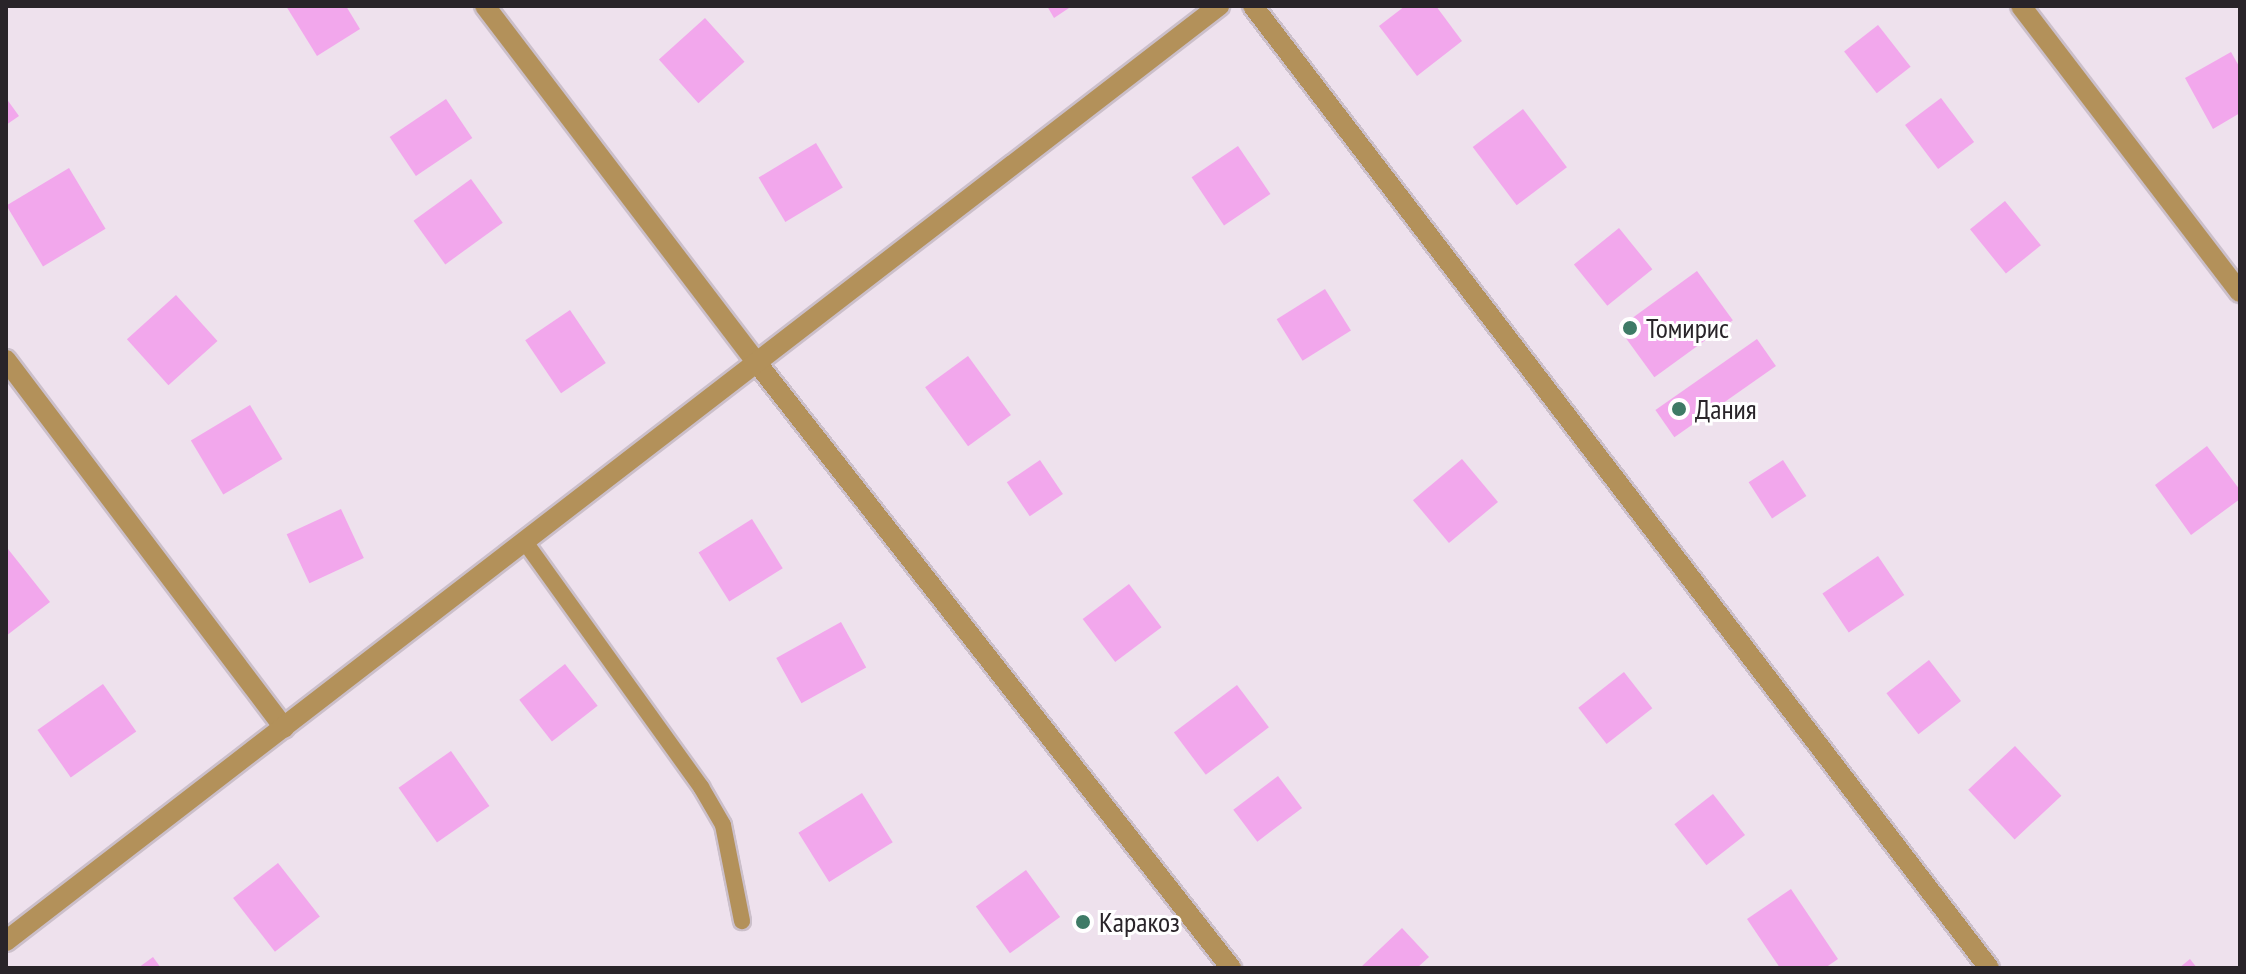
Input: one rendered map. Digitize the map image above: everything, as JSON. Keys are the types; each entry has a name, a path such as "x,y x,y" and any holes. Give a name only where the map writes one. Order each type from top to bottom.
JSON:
{"street":[{"path":"485,6 757,363 1231,968"},
{"path":"6,941 1219,6"},
{"path":"1253,6 1989,968"},
{"path":"2021,6 2240,292"},
{"path":"6,360 284,728"}],"lane":[{"path":"525,542 701,787 723,825 742,921"}],"building":[{"path":"286,6 346,6 360,29 317,56"},
{"path":"1047,6 1072,6 1054,18"},
{"path":"1405,6 1436,6 1462,41 1417,76 1379,26"},
{"path":"705,18 744,62 698,103 659,59"},
{"path":"1878,25 1911,67 1877,93 1844,51"},
{"path":"2231,52 2240,68 2240,113 2213,129 2185,78"},
{"path":"6,98 19,116 6,125"},
{"path":"1941,98 1974,142 1938,169 1905,125"},
{"path":"446,99 472,138 416,176 390,137"},
{"path":"1523,109 1567,167 1517,205 1473,147"},
{"path":"816,143 843,188 785,222 759,178"},
{"path":"1238,146 1270,194 1224,225 1192,177"},
{"path":"69,168 106,229 43,266 6,206"},
{"path":"471,179 503,223 445,264 414,221"},
{"path":"2005,201 2041,245 2006,274 1970,229"},
{"path":"1619,228 1652,269 1607,306 1574,265"},
{"path":"1697,271 1733,320 1654,377 1619,328"},
{"path":"1325,289 1351,331 1303,361 1277,319"},
{"path":"176,295 217,341 168,385 127,339"},
{"path":"570,310 606,363 561,393 525,340"},
{"path":"1757,339 1776,366 1674,437 1655,410"},
{"path":"968,356 1011,415 968,446 925,387"},
{"path":"250,405 282,459 223,495 191,441"},
{"path":"2207,446 2240,490 2240,499 2191,535 2155,485"},
{"path":"1462,459 1498,502 1449,543 1413,500"},
{"path":"1040,460 1063,494 1030,516 1007,482"},
{"path":"1783,460 1806,496 1772,518 1749,482"},
{"path":"341,509 364,558 309,583 287,534"},
{"path":"752,519 783,568 729,602 699,552"},
{"path":"8,549 50,602 6,636 6,551"},
{"path":"1878,556 1904,595 1849,632 1822,593"},
{"path":"1129,584 1161,627 1115,662 1083,619"},
{"path":"841,622 866,667 801,703 776,658"},
{"path":"1929,660 1961,701 1918,734 1886,693"},
{"path":"565,664 598,706 552,741 519,700"},
{"path":"1624,672 1652,708 1607,744 1578,708"},
{"path":"103,684 136,732 71,777 37,730"},
{"path":"1237,685 1269,727 1206,775 1174,733"},
{"path":"2015,746 2061,796 2015,839 1968,790"},
{"path":"451,751 489,806 437,843 399,788"},
{"path":"1278,776 1302,808 1257,842 1233,810"},
{"path":"862,793 893,842 829,882 798,833"},
{"path":"1713,794 1745,835 1706,865 1674,824"},
{"path":"278,863 320,917 275,952 233,898"},
{"path":"1026,870 1060,917 1010,953 976,906"},
{"path":"1791,889 1838,959 1825,968 1780,968 1747,919"},
{"path":"1402,928 1429,957 1417,968 1360,968"},
{"path":"153,957 161,968 138,968"},
{"path":"2190,959 2197,968 2179,968"}],"place":[{"name":"Томирис","path":"1630,328"},
{"name":"Дания","path":"1679,409"},
{"name":"Каракоз","path":"1083,922"}]}
